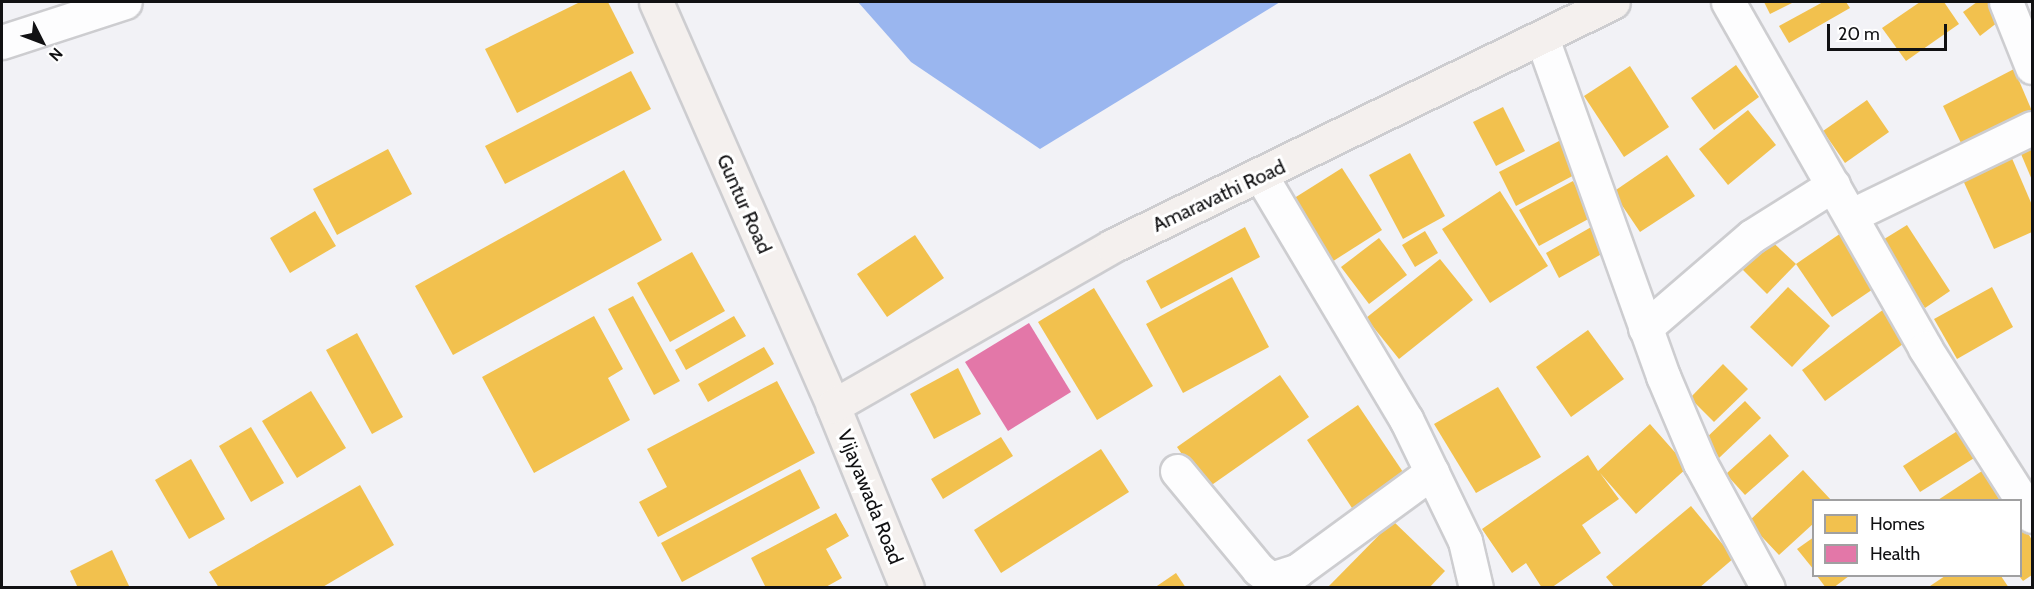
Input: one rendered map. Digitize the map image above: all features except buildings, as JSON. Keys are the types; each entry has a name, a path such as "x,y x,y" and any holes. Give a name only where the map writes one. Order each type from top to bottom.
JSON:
{"main road":[{"name":"Guntur Road","path":"656,2 833,406"},
{"name":"Amaravathi Road","path":"833,406 1113,246 1261,176 1613,2"},
{"name":"Vijayawada Road","path":"833,406 907,588"}],"street":[{"path":"2,42 125,2"},
{"path":"1728,2 1833,186 1852,215 1925,348 2021,499"},
{"path":"2006,2 2032,67"},
{"path":"1542,38 1645,328 1700,463 1768,588"},
{"path":"1852,215 2032,128"},
{"path":"1261,176 1406,419 1465,541 1476,588"},
{"path":"1645,328 1752,236 1833,186"},
{"path":"1177,471 1258,569 1271,579 1298,570 1432,472"},
{"path":"2022,500 2032,516"}],"water":[{"path":"858,2 1280,2 1040,149 911,62"}]}
